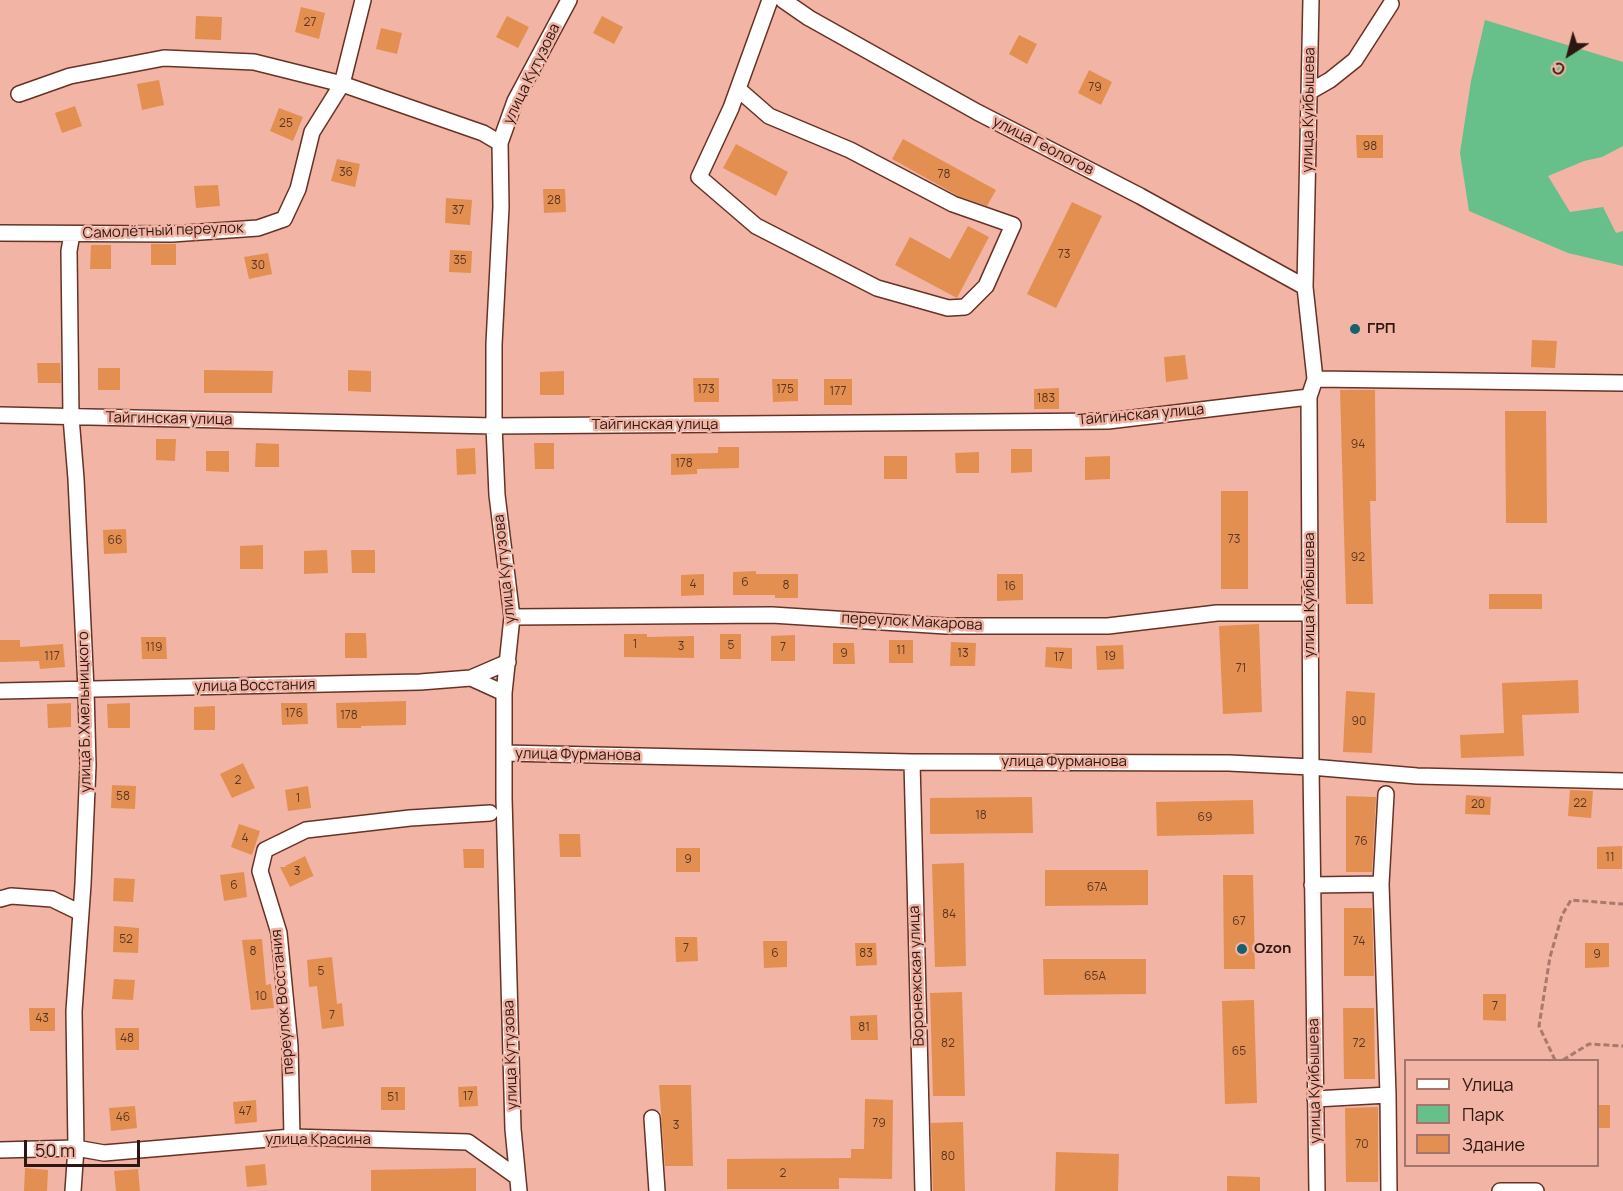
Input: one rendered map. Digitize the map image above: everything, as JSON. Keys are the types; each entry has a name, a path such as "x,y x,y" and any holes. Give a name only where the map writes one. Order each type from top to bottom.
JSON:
{"street":[{"name":"Самолётный переулок","path":"0,233 172,234 258,228 284,219 298,189 312,132 342,84 363,0"},
{"name":"улица Кутузова","path":"518,1184 513,1129 504,798 504,693 512,617 497,495 494,426 494,344 501,207 500,143 515,102 569,0"},
{"path":"738,89 768,116 850,150 953,204 1013,225 986,286 965,307 948,308 877,288 756,226 699,177 731,108 770,0"},
{"name":"улица Геологов","path":"783,0 810,18 976,112 1140,196 1305,287"},
{"name":"улица Куйбышева","path":"1311,0 1305,287 1315,379 1309,397 1312,885 1317,1191"},
{"path":"1309,92 1330,80 1355,60 1391,4"},
{"path":"19,94 70,76 164,58 254,62 342,84 483,133 500,143"},
{"name":"улица Б.Хмельницкого","path":"72,234 69,251 71,417 88,765 74,1011 76,1148 73,1191"},
{"path":"1315,379 1623,383"},
{"name":"Тайгинская улица","path":"0,415 494,426 1108,421 1309,397"},
{"name":"переулок Макарова","path":"512,617 772,615 946,626 1108,627 1217,613 1310,614"},
{"name":"улица Восстания","path":"0,691 420,682 471,678 508,662"},
{"path":"471,678 504,693"},
{"name":"улица Фурманова","path":"504,753 912,762 1205,763 1311,767 1417,776 1623,781"},
{"name":"Воронежская улица","path":"912,762 923,1191"},
{"path":"1386,795 1381,884 1389,1191"},
{"name":"переулок Восстания","path":"292,1137 289,1035 279,933 260,871 265,850 306,830 410,818 490,813"},
{"path":"1312,885 1381,884"},
{"path":"0,899 11,896 52,899 81,913"},
{"path":"1315,1099 1388,1095"},
{"path":"652,1118 657,1191"},
{"name":"улица Красина","path":"0,1150 76,1148 104,1153 292,1137 468,1142 518,1184"},
{"path":"1500,1191 1536,1191"}],"path":[{"path":"1555,1059 1539,1026 1550,957 1562,915 1571,900 1623,904"},
{"path":"1565,1059 1589,1044 1623,1046"}],"green space":[{"path":"1485,20 1623,62 1623,146 1602,157 1584,161 1548,176 1570,212 1603,207 1616,233 1623,231 1623,266 1568,253 1469,211 1460,153 1471,81"}],"building":[{"path":"301,7 325,13 319,39 295,32"},
{"path":"196,16 222,17 221,40 195,39"},
{"path":"507,16 529,27 518,48 496,37"},
{"path":"602,16 623,27 614,44 593,33"},
{"path":"381,28 402,33 397,54 376,49"},
{"path":"1019,35 1037,44 1027,64 1009,54"},
{"path":"1089,70 1112,82 1101,105 1078,93"},
{"path":"159,80 164,105 142,110 137,84"},
{"path":"75,106 82,126 62,133 55,113"},
{"path":"279,108 303,117 293,141 270,131"},
{"path":"1356,135 1383,135 1383,158 1357,158"},
{"path":"903,139 996,190 987,206 958,196 892,159"},
{"path":"736,144 788,172 776,196 723,168"},
{"path":"337,159 360,164 355,187 331,181"},
{"path":"218,185 220,206 196,208 194,186"},
{"path":"543,189 565,189 566,212 544,213"},
{"path":"446,198 472,200 470,225 445,223"},
{"path":"1072,202 1102,216 1056,308 1027,294"},
{"path":"968,226 989,237 957,298 895,265 910,237 950,259"},
{"path":"151,244 176,244 176,265 151,265"},
{"path":"91,245 111,245 111,269 90,269"},
{"path":"450,250 472,251 471,273 449,272"},
{"path":"268,253 272,274 249,279 244,257"},
{"path":"1532,340 1557,341 1555,368 1531,367"},
{"path":"1185,355 1188,379 1166,382 1164,357"},
{"path":"37,363 60,363 61,383 38,383"},
{"path":"98,368 120,368 120,390 98,390"},
{"path":"204,370 273,371 272,393 204,393"},
{"path":"348,370 371,371 371,392 348,391"},
{"path":"564,371 564,395 540,395 540,372"},
{"path":"693,378 719,378 719,402 694,402"},
{"path":"772,379 798,379 798,401 773,402"},
{"path":"824,379 852,379 852,405 824,405"},
{"path":"1059,388 1059,409 1034,409 1034,389"},
{"path":"1340,390 1375,390 1376,501 1370,501 1373,604 1346,604"},
{"path":"1505,411 1546,411 1547,523 1506,523"},
{"path":"156,439 176,439 175,461 156,460"},
{"path":"256,443 279,444 279,467 255,467"},
{"path":"534,443 554,443 554,469 535,469"},
{"path":"718,447 739,447 739,468 697,469 697,474 671,475 671,454 718,453"},
{"path":"475,448 476,474 457,475 456,449"},
{"path":"1011,449 1032,449 1032,472 1011,473"},
{"path":"206,451 229,451 229,472 206,471"},
{"path":"979,452 979,473 956,473 955,453"},
{"path":"884,456 907,456 907,479 884,479"},
{"path":"1110,456 1110,479 1085,480 1085,457"},
{"path":"1221,491 1248,491 1248,589 1221,589"},
{"path":"126,529 127,553 104,554 103,530"},
{"path":"263,545 263,569 240,569 240,546"},
{"path":"327,550 328,573 304,574 304,551"},
{"path":"351,550 375,550 375,573 352,573"},
{"path":"756,571 756,574 798,574 798,598 775,598 775,595 733,595 733,572"},
{"path":"704,574 704,595 681,596 681,575"},
{"path":"997,574 1023,574 1023,600 997,601"},
{"path":"1489,594 1542,594 1542,609 1489,609"},
{"path":"1259,624 1262,712 1223,714 1219,626"},
{"path":"345,633 366,633 367,658 345,658"},
{"path":"624,634 647,634 647,637 694,636 694,658 624,657"},
{"path":"720,634 741,634 741,659 720,659"},
{"path":"795,635 795,661 771,661 771,636"},
{"path":"141,637 166,637 167,659 142,659"},
{"path":"0,640 20,640 20,647 63,644 65,667 40,669 39,661 0,662"},
{"path":"889,640 913,640 913,663 889,663"},
{"path":"951,642 976,643 975,666 950,666"},
{"path":"833,643 854,643 855,664 833,664"},
{"path":"1123,645 1124,669 1097,670 1096,646"},
{"path":"1046,647 1072,648 1072,669 1045,667"},
{"path":"1578,680 1579,713 1522,715 1524,756 1461,758 1460,735 1504,733 1502,683"},
{"path":"1346,691 1375,693 1372,753 1343,752"},
{"path":"406,701 406,725 337,728 336,703"},
{"path":"71,703 71,727 48,728 47,704"},
{"path":"130,703 130,728 108,728 107,704"},
{"path":"281,703 307,703 308,724 282,725"},
{"path":"215,706 215,730 194,730 194,707"},
{"path":"243,763 255,788 232,798 220,774"},
{"path":"112,785 136,786 135,809 111,808"},
{"path":"308,786 311,808 288,811 285,790"},
{"path":"1570,790 1593,791 1591,818 1568,816"},
{"path":"1466,795 1491,797 1490,815 1465,814"},
{"path":"1346,796 1376,797 1372,872 1346,872"},
{"path":"1032,797 1033,833 930,834 930,798"},
{"path":"1253,800 1254,834 1157,836 1156,802"},
{"path":"239,824 260,831 252,855 231,847"},
{"path":"559,834 580,834 581,857 560,857"},
{"path":"1622,846 1622,869 1597,869 1597,847"},
{"path":"676,848 700,848 700,872 676,872"},
{"path":"463,849 484,849 484,868 464,868"},
{"path":"305,856 314,877 290,887 280,867 286,867"},
{"path":"964,863 966,966 935,967 932,864"},
{"path":"1045,870 1148,870 1148,905 1045,906"},
{"path":"244,872 247,897 224,901 220,875"},
{"path":"1223,875 1253,875 1255,969 1224,969"},
{"path":"114,878 135,879 133,902 113,901"},
{"path":"1344,908 1372,908 1374,976 1344,976"},
{"path":"114,926 139,928 138,953 113,952"},
{"path":"675,937 697,937 698,961 676,962"},
{"path":"262,939 266,985 271,984 274,1008 251,1010 242,940"},
{"path":"763,941 787,941 787,967 764,968"},
{"path":"855,943 876,943 877,965 856,966"},
{"path":"1585,943 1609,943 1609,967 1585,968"},
{"path":"332,957 337,1004 342,1003 344,1026 322,1029 317,986 309,987 307,960"},
{"path":"1043,959 1146,959 1146,994 1044,995"},
{"path":"114,979 135,980 133,1000 112,999"},
{"path":"962,992 965,1096 933,1096 930,993"},
{"path":"1483,994 1506,994 1506,1021 1483,1020"},
{"path":"1254,1000 1257,1103 1225,1104 1222,1001"},
{"path":"29,1008 55,1008 55,1031 30,1031"},
{"path":"1343,1008 1374,1008 1375,1079 1344,1079"},
{"path":"877,1015 878,1040 851,1040 850,1016"},
{"path":"115,1028 139,1028 139,1050 116,1050"},
{"path":"659,1085 691,1085 693,1166 665,1166"},
{"path":"477,1086 478,1106 459,1107 458,1087"},
{"path":"381,1087 405,1087 405,1110 381,1110"},
{"path":"865,1099 893,1100 892,1179 839,1178 839,1189 727,1189 727,1159 851,1158 851,1149 864,1149"},
{"path":"256,1100 257,1122 235,1124 233,1102"},
{"path":"1599,1105 1610,1105 1610,1128 1599,1128"},
{"path":"135,1106 137,1128 111,1131 109,1108"},
{"path":"1378,1107 1378,1182 1346,1182 1345,1108"},
{"path":"963,1122 965,1191 933,1191 931,1123"},
{"path":"1056,1152 1119,1154 1118,1191 1055,1191"},
{"path":"265,1164 267,1185 247,1187 245,1166"},
{"path":"25,1168 48,1170 47,1191 24,1191"},
{"path":"476,1168 476,1191 371,1191 371,1170"},
{"path":"138,1169 140,1191 116,1191 114,1171"},
{"path":"1227,1176 1260,1177 1260,1191 1227,1191"}],"place":[{"name":"ГРП","path":"1355,329"},
{"name":"Ozon","path":"1242,949"}]}
